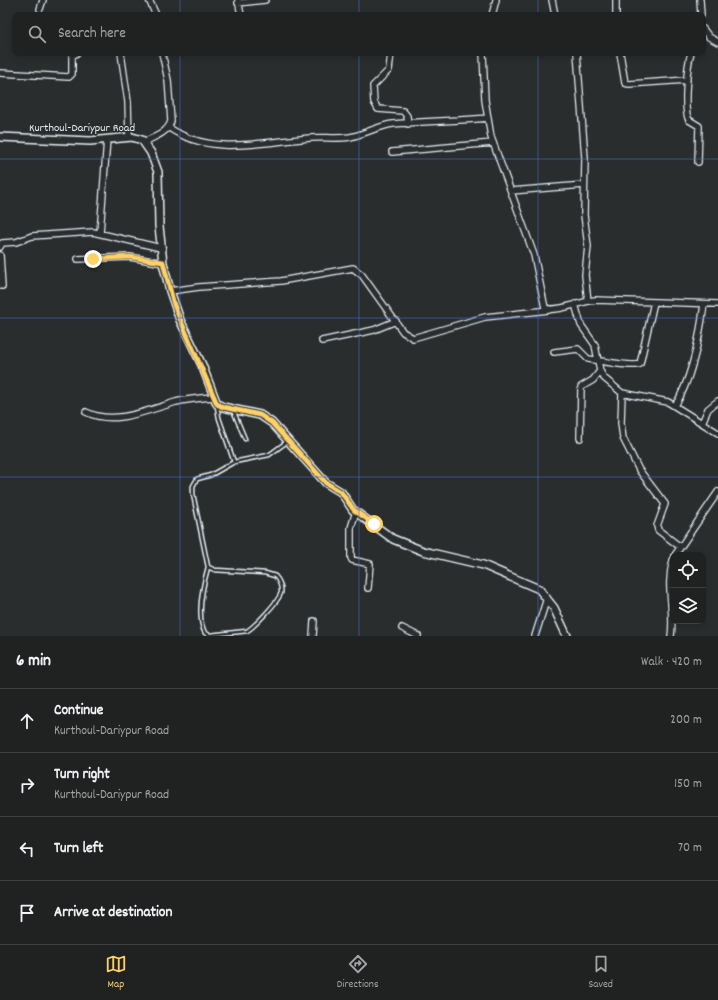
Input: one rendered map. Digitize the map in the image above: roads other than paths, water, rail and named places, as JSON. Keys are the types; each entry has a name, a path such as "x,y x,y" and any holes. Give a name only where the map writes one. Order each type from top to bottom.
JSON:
{"street":[{"path":"40,9 43,0"},
{"path":"149,0 155,12"},
{"path":"240,12 238,2 264,0"},
{"path":"493,12 496,0"},
{"path":"552,0 554,12"},
{"path":"616,0 616,12"},
{"path":"700,0 700,12"},
{"path":"706,33 709,37 718,42"},
{"path":"0,73 69,77 72,74 72,56"},
{"path":"121,56 128,102 129,137"},
{"path":"144,142 168,127 172,121 163,56"},
{"path":"391,56 389,70 373,86 374,102 378,108 403,111 407,116 408,124"},
{"path":"483,56 485,100 493,143 534,255 544,305 550,310"},
{"path":"577,56 584,152 584,185 588,246 585,275 588,300"},
{"path":"621,56 626,83 634,85 687,80"},
{"path":"691,56 687,80 688,117 699,126 700,130 698,162"},
{"path":"168,127 186,138 209,145 222,146 322,137 347,137 392,124 488,118"},
{"name":"Kurthoul-Dariypur Road","path":"0,136 48,140 137,137 144,142 154,160 158,172 161,248 170,291 180,320 202,365 213,397 217,404"},
{"path":"100,234 107,139"},
{"path":"392,152 493,143"},
{"path":"511,191 584,185"},
{"path":"0,247 2,243 16,242 32,236 100,234 161,248"},
{"path":"0,255 2,286"},
{"path":"78,260 130,257 163,262"},
{"path":"170,291 199,287 281,281 353,268 362,275 403,332 412,338 485,317 550,310 588,300 718,304"},
{"path":"554,352 578,349 585,358 634,366 640,364 654,302"},
{"path":"574,304 581,326 595,345 600,371 604,378 622,393 664,400 718,433"},
{"path":"676,406 686,386 700,330 704,304"},
{"path":"322,342 374,330 396,321"},
{"path":"580,438 581,387 593,380 600,371"},
{"path":"622,393 620,423 623,438 639,470 665,504 657,529 679,546"},
{"path":"86,412 102,418 113,417 146,413 184,400 213,397"},
{"path":"702,423 708,409 718,401"},
{"path":"217,404 266,418 288,440 326,483 341,492 356,511 393,539 402,544 483,565 505,576 532,585 539,589 554,608 567,636"},
{"path":"676,552 679,546 718,492"},
{"path":"356,511 351,528 351,558 352,560 370,564 368,588"},
{"path":"670,573 668,582 672,614 671,636"},
{"path":"535,636 547,598"},
{"path":"313,636 314,621"},
{"path":"402,628 418,636"}],"lane":[{"path":"217,404 219,418 234,462"},
{"path":"233,409 245,439"},
{"path":"208,567 215,570 271,574 278,579 281,592 277,600 247,631 207,634 204,630 201,601 208,567 193,494 193,486 197,479 211,475 234,462 268,455 288,440"}]}
